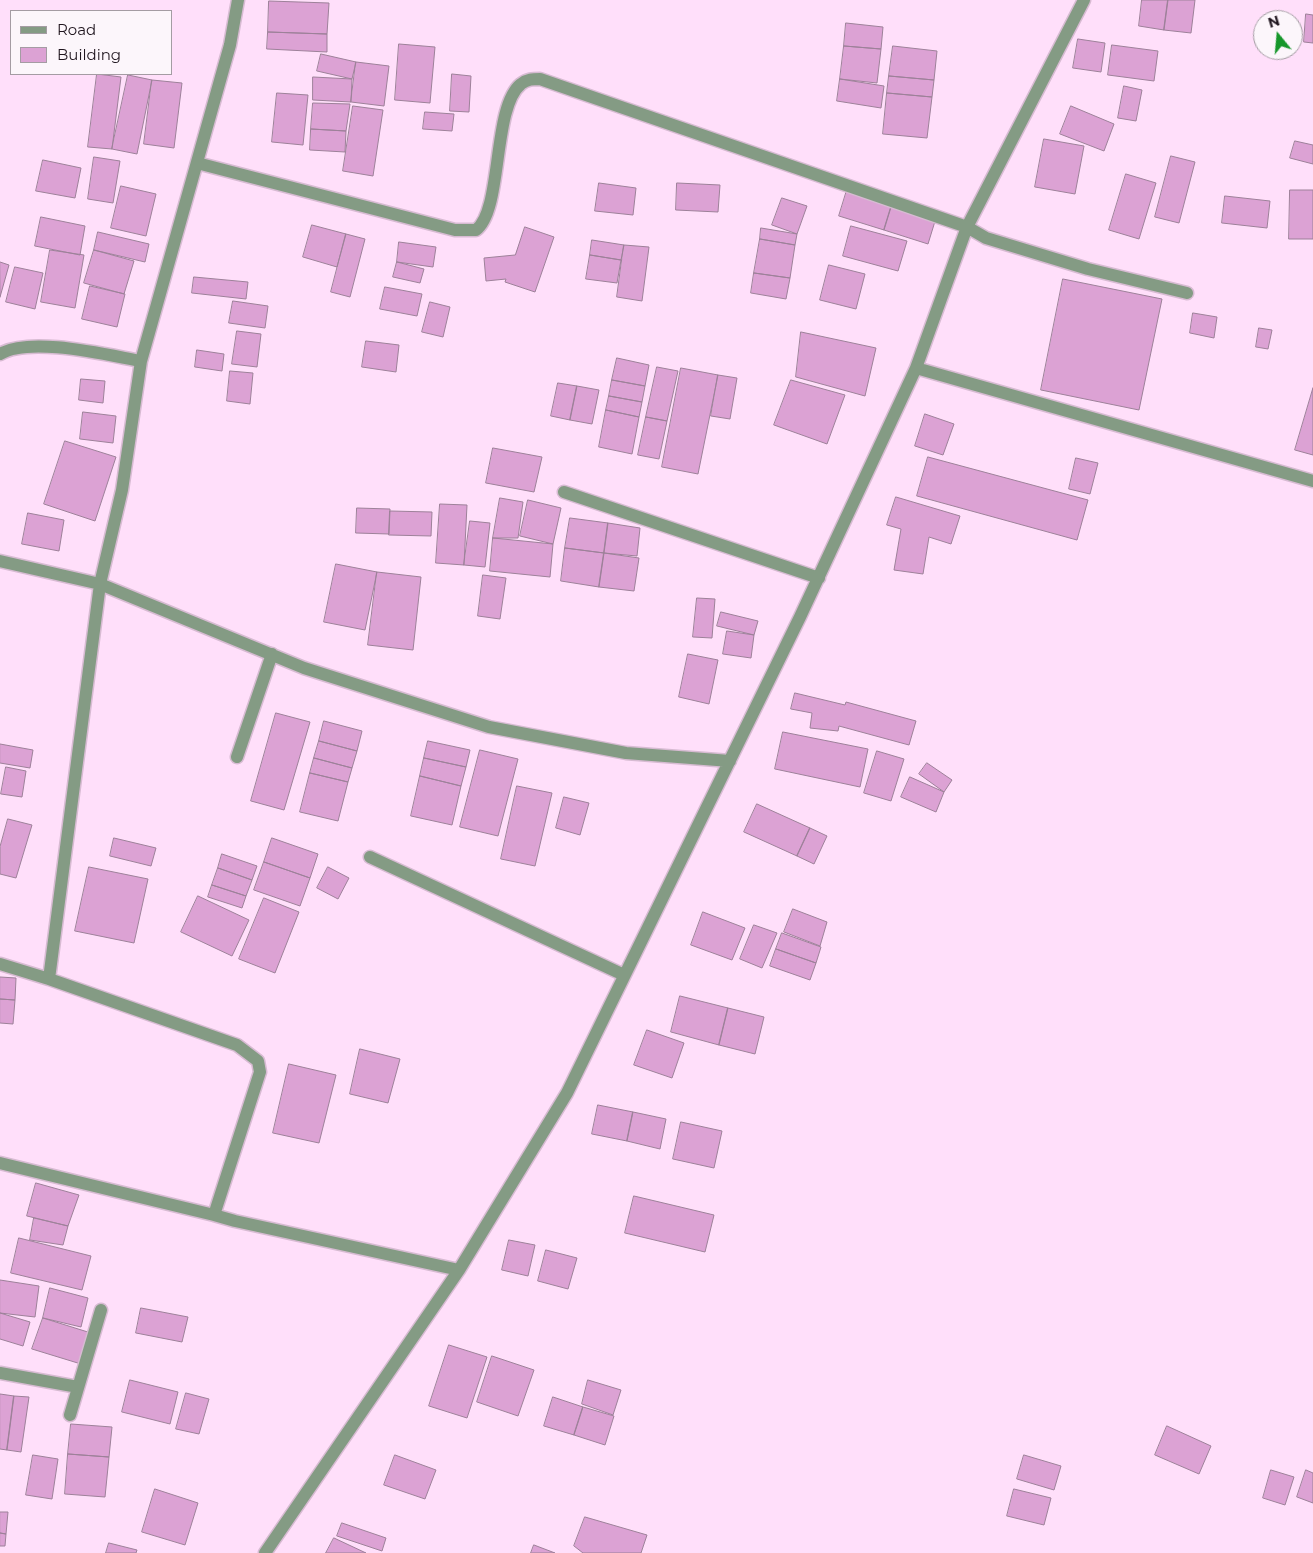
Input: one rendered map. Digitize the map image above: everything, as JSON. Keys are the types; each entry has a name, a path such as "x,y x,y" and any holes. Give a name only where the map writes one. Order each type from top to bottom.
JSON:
{"street":[{"path":"49,978 100,584 122,490 141,361 230,45 238,0"},
{"path":"265,1553 459,1270 567,1093 819,578 916,368 967,227 1084,0"},
{"path":"197,163 455,230 476,230 484,221 491,200 496,160 508,109 515,92 525,81 540,79 967,227 986,238 1079,266 1187,294"},
{"path":"0,354 22,348 62,348 141,361"},
{"path":"916,368 1313,481"},
{"path":"564,492 819,578"},
{"path":"0,561 100,584 304,668 489,727 626,753 730,761"},
{"path":"237,757 272,654"},
{"path":"370,856 624,974"},
{"path":"0,964 49,978 236,1045 258,1061 260,1072 214,1215"},
{"path":"0,1163 235,1221 459,1270"},
{"path":"70,1415 100,1310"},
{"path":"0,1373 78,1387"}],"building":[{"path":"1142,0 1168,0 1164,30 1139,26"},
{"path":"1168,0 1195,0 1191,33 1164,30"},
{"path":"269,1 329,3 327,34 268,32"},
{"path":"1306,14 1313,15 1313,43 1304,42"},
{"path":"846,23 883,27 881,49 844,46"},
{"path":"268,32 327,34 327,52 267,49"},
{"path":"1078,39 1105,43 1101,72 1073,68"},
{"path":"399,44 435,47 430,103 395,100"},
{"path":"1112,45 1158,51 1154,81 1108,75"},
{"path":"844,46 881,49 877,83 840,79"},
{"path":"893,46 937,51 934,80 889,76"},
{"path":"321,54 356,62 352,79 317,71"},
{"path":"356,62 389,66 384,106 351,102"},
{"path":"452,74 471,76 469,112 450,111"},
{"path":"97,75 121,77 112,149 88,147"},
{"path":"128,75 152,80 137,154 112,149"},
{"path":"889,76 934,80 932,97 887,93"},
{"path":"313,77 352,79 351,102 313,100"},
{"path":"840,79 884,86 881,108 837,101"},
{"path":"152,80 182,83 174,148 144,144"},
{"path":"1124,86 1142,90 1136,121 1118,118"},
{"path":"277,93 308,95 303,145 272,142"},
{"path":"887,93 932,97 927,138 883,134"},
{"path":"313,103 350,104 346,131 311,129"},
{"path":"353,106 383,110 373,176 343,171"},
{"path":"1071,106 1114,124 1104,151 1060,134"},
{"path":"425,112 454,114 452,131 423,129"},
{"path":"311,129 346,131 345,152 310,150"},
{"path":"1044,139 1084,146 1075,194 1035,187"},
{"path":"1295,141 1313,145 1313,164 1290,158"},
{"path":"1171,156 1195,162 1179,223 1155,217"},
{"path":"94,157 120,161 113,203 88,199"},
{"path":"43,160 81,168 75,198 36,191"},
{"path":"1126,174 1156,183 1139,239 1109,230"},
{"path":"599,183 636,188 633,215 595,211"},
{"path":"677,183 720,185 718,212 676,210"},
{"path":"121,186 156,194 146,236 111,228"},
{"path":"847,190 892,204 884,230 839,216"},
{"path":"1290,190 1313,190 1313,239 1289,239"},
{"path":"1225,196 1270,201 1267,228 1222,223"},
{"path":"782,198 807,206 797,234 772,225"},
{"path":"892,204 936,218 928,244 884,230"},
{"path":"41,217 85,226 80,255 35,246"},
{"path":"312,225 346,234 337,267 303,257"},
{"path":"851,226 907,241 898,271 843,256"},
{"path":"525,227 554,237 535,292 505,282 506,279 486,281 484,258 515,255"},
{"path":"761,228 797,234 795,245 760,239"},
{"path":"98,232 149,244 145,262 94,250"},
{"path":"346,234 365,239 350,297 331,292"},
{"path":"760,239 795,245 790,278 754,273"},
{"path":"592,240 624,245 621,260 590,255"},
{"path":"399,242 436,247 433,267 397,262"},
{"path":"624,245 649,247 642,301 617,297"},
{"path":"50,250 84,255 75,308 41,302"},
{"path":"94,250 134,261 124,294 84,283"},
{"path":"590,255 621,260 617,283 586,279"},
{"path":"0,262 9,265 0,297"},
{"path":"397,262 424,269 420,283 393,277"},
{"path":"829,265 865,274 856,309 820,300"},
{"path":"15,267 43,273 35,309 6,302"},
{"path":"754,273 790,278 786,299 751,293"},
{"path":"194,277 248,282 246,299 192,293"},
{"path":"1063,279 1162,299 1139,410 1041,390"},
{"path":"90,286 125,294 117,327 82,319"},
{"path":"385,287 422,294 417,316 380,309"},
{"path":"233,301 268,306 265,328 229,323"},
{"path":"430,302 450,307 443,337 422,332"},
{"path":"1193,313 1217,317 1214,338 1190,333"},
{"path":"1259,328 1272,330 1268,349 1256,347"},
{"path":"237,331 261,334 257,367 232,364"},
{"path":"801,332 876,348 865,396 796,377"},
{"path":"366,341 399,345 396,372 362,367"},
{"path":"197,350 224,354 222,371 195,367"},
{"path":"617,358 649,365 645,386 612,380"},
{"path":"657,367 678,371 667,421 646,417"},
{"path":"681,368 718,375 698,474 662,467"},
{"path":"230,371 253,373 250,404 227,401"},
{"path":"718,375 737,378 730,419 711,416"},
{"path":"81,379 105,381 103,403 79,400"},
{"path":"612,380 645,386 642,402 609,396"},
{"path":"791,380 845,395 827,444 774,425"},
{"path":"558,383 577,386 570,420 551,416"},
{"path":"577,386 599,390 592,424 570,420"},
{"path":"1313,388 1313,455 1295,450"},
{"path":"609,396 642,402 639,417 606,410"},
{"path":"606,410 639,417 632,454 599,447"},
{"path":"83,412 116,416 113,443 80,439"},
{"path":"925,414 954,424 943,455 915,446"},
{"path":"646,417 667,421 659,459 638,455"},
{"path":"65,441 116,457 95,521 44,504"},
{"path":"493,448 542,457 534,492 486,483"},
{"path":"928,457 1088,500 1077,540 917,496"},
{"path":"1076,458 1098,463 1090,494 1069,489"},
{"path":"896,497 960,516 951,544 929,537 923,574 894,570 901,529 887,525"},
{"path":"500,498 523,502 518,538 493,538"},
{"path":"528,500 561,508 553,544 520,536"},
{"path":"440,504 467,505 464,565 436,563"},
{"path":"357,508 390,509 389,534 356,533"},
{"path":"390,511 432,512 431,536 389,535"},
{"path":"28,513 64,520 59,551 22,544"},
{"path":"570,518 608,523 604,553 565,548"},
{"path":"470,521 490,523 485,567 464,565"},
{"path":"608,523 640,528 637,556 604,553"},
{"path":"493,538 553,544 550,577 490,571"},
{"path":"565,548 604,553 599,587 561,581"},
{"path":"604,553 639,558 634,591 599,587"},
{"path":"336,564 377,572 365,630 324,622"},
{"path":"377,572 421,577 413,650 368,645"},
{"path":"483,575 506,578 500,619 478,616"},
{"path":"697,598 715,599 712,638 693,637"},
{"path":"721,612 758,621 754,635 717,626"},
{"path":"727,631 754,635 751,658 723,654"},
{"path":"688,654 718,660 709,704 679,697"},
{"path":"795,693 845,705 846,702 916,721 909,745 839,726 838,731 810,728 812,713 791,709"},
{"path":"276,713 310,722 284,810 251,801"},
{"path":"324,721 362,731 357,751 319,741"},
{"path":"783,732 868,749 860,787 775,769"},
{"path":"319,741 357,751 352,768 314,758"},
{"path":"428,741 470,750 466,767 424,758"},
{"path":"0,744 33,750 30,768 0,763"},
{"path":"480,750 518,759 498,836 460,827"},
{"path":"877,751 904,759 891,801 864,793"},
{"path":"314,758 352,768 348,782 310,773"},
{"path":"424,758 466,767 461,786 420,776"},
{"path":"927,763 952,780 944,792 919,774"},
{"path":"6,767 26,771 22,797 1,794"},
{"path":"310,773 348,782 338,821 300,812"},
{"path":"420,776 461,786 452,825 411,816"},
{"path":"910,777 944,792 936,812 901,797"},
{"path":"517,786 552,793 535,866 501,859"},
{"path":"564,797 589,803 580,835 556,828"},
{"path":"757,804 810,828 797,856 744,832"},
{"path":"8,819 32,825 16,878 0,874 0,847"},
{"path":"810,828 827,836 814,864 797,856"},
{"path":"114,838 156,848 151,866 110,856"},
{"path":"272,838 318,854 310,878 264,862"},
{"path":"222,854 257,866 252,880 218,868"},
{"path":"264,862 310,878 300,906 254,890"},
{"path":"89,867 148,879 134,943 75,931"},
{"path":"328,867 349,878 338,899 317,888"},
{"path":"218,868 252,880 246,896 212,885"},
{"path":"212,885 246,896 242,908 208,897"},
{"path":"198,896 249,920 232,956 181,932"},
{"path":"264,898 299,912 275,973 239,959"},
{"path":"793,909 827,922 820,946 784,932"},
{"path":"703,912 745,928 732,960 691,945"},
{"path":"754,925 777,933 762,968 740,959"},
{"path":"782,933 821,947 816,963 776,949"},
{"path":"776,949 816,963 810,980 770,966"},
{"path":"0,977 16,978 15,1000 0,999"},
{"path":"680,996 728,1008 719,1045 671,1032"},
{"path":"0,999 15,1000 13,1024 0,1023"},
{"path":"728,1008 764,1017 755,1054 719,1045"},
{"path":"647,1030 684,1043 672,1078 634,1065"},
{"path":"360,1049 400,1059 388,1103 350,1094"},
{"path":"289,1064 336,1075 319,1143 273,1133"},
{"path":"598,1105 633,1112 627,1141 592,1134"},
{"path":"633,1112 666,1119 660,1149 627,1141"},
{"path":"681,1122 722,1131 714,1168 673,1159"},
{"path":"36,1183 79,1195 68,1226 27,1216"},
{"path":"634,1196 714,1215 705,1252 625,1233"},
{"path":"34,1218 68,1226 63,1245 30,1240"},
{"path":"19,1238 91,1256 82,1290 11,1273"},
{"path":"509,1240 535,1245 528,1276 502,1270"},
{"path":"546,1250 577,1258 568,1289 538,1281"},
{"path":"0,1280 39,1286 35,1317 0,1313"},
{"path":"50,1288 88,1298 81,1327 43,1318"},
{"path":"141,1308 188,1317 182,1342 136,1333"},
{"path":"0,1313 30,1322 23,1346 0,1339"},
{"path":"43,1318 91,1333 81,1364 32,1349"},
{"path":"449,1345 487,1357 467,1418 429,1406"},
{"path":"492,1356 534,1370 518,1416 477,1402"},
{"path":"130,1380 178,1392 170,1424 122,1412"},
{"path":"588,1380 621,1390 613,1415 582,1404"},
{"path":"186,1393 209,1399 199,1434 176,1429"},
{"path":"0,1394 14,1396 7,1450 0,1449"},
{"path":"14,1396 29,1397 21,1452 7,1450"},
{"path":"553,1397 583,1407 574,1435 544,1426"},
{"path":"583,1407 614,1416 605,1445 574,1435"},
{"path":"71,1424 112,1427 109,1457 68,1454"},
{"path":"1167,1426 1211,1446 1199,1474 1155,1455"},
{"path":"68,1454 109,1457 105,1497 65,1494"},
{"path":"33,1455 58,1459 52,1499 26,1495"},
{"path":"395,1455 436,1470 425,1499 384,1485"},
{"path":"1024,1455 1061,1466 1054,1490 1017,1479"},
{"path":"1271,1470 1294,1477 1285,1505 1263,1498"},
{"path":"1306,1470 1313,1473 1313,1503 1297,1497"},
{"path":"155,1489 198,1503 185,1545 142,1532"},
{"path":"1014,1489 1051,1498 1044,1525 1007,1516"},
{"path":"0,1512 8,1512 6,1534 0,1533"},
{"path":"585,1517 647,1535 641,1553 583,1553 574,1546"},
{"path":"342,1523 386,1538 382,1551 337,1536"},
{"path":"0,1533 6,1534 5,1546 0,1546"},
{"path":"334,1538 366,1553 326,1553"},
{"path":"109,1543 137,1550 136,1553 106,1553"},
{"path":"534,1545 555,1553 531,1553"}]}
